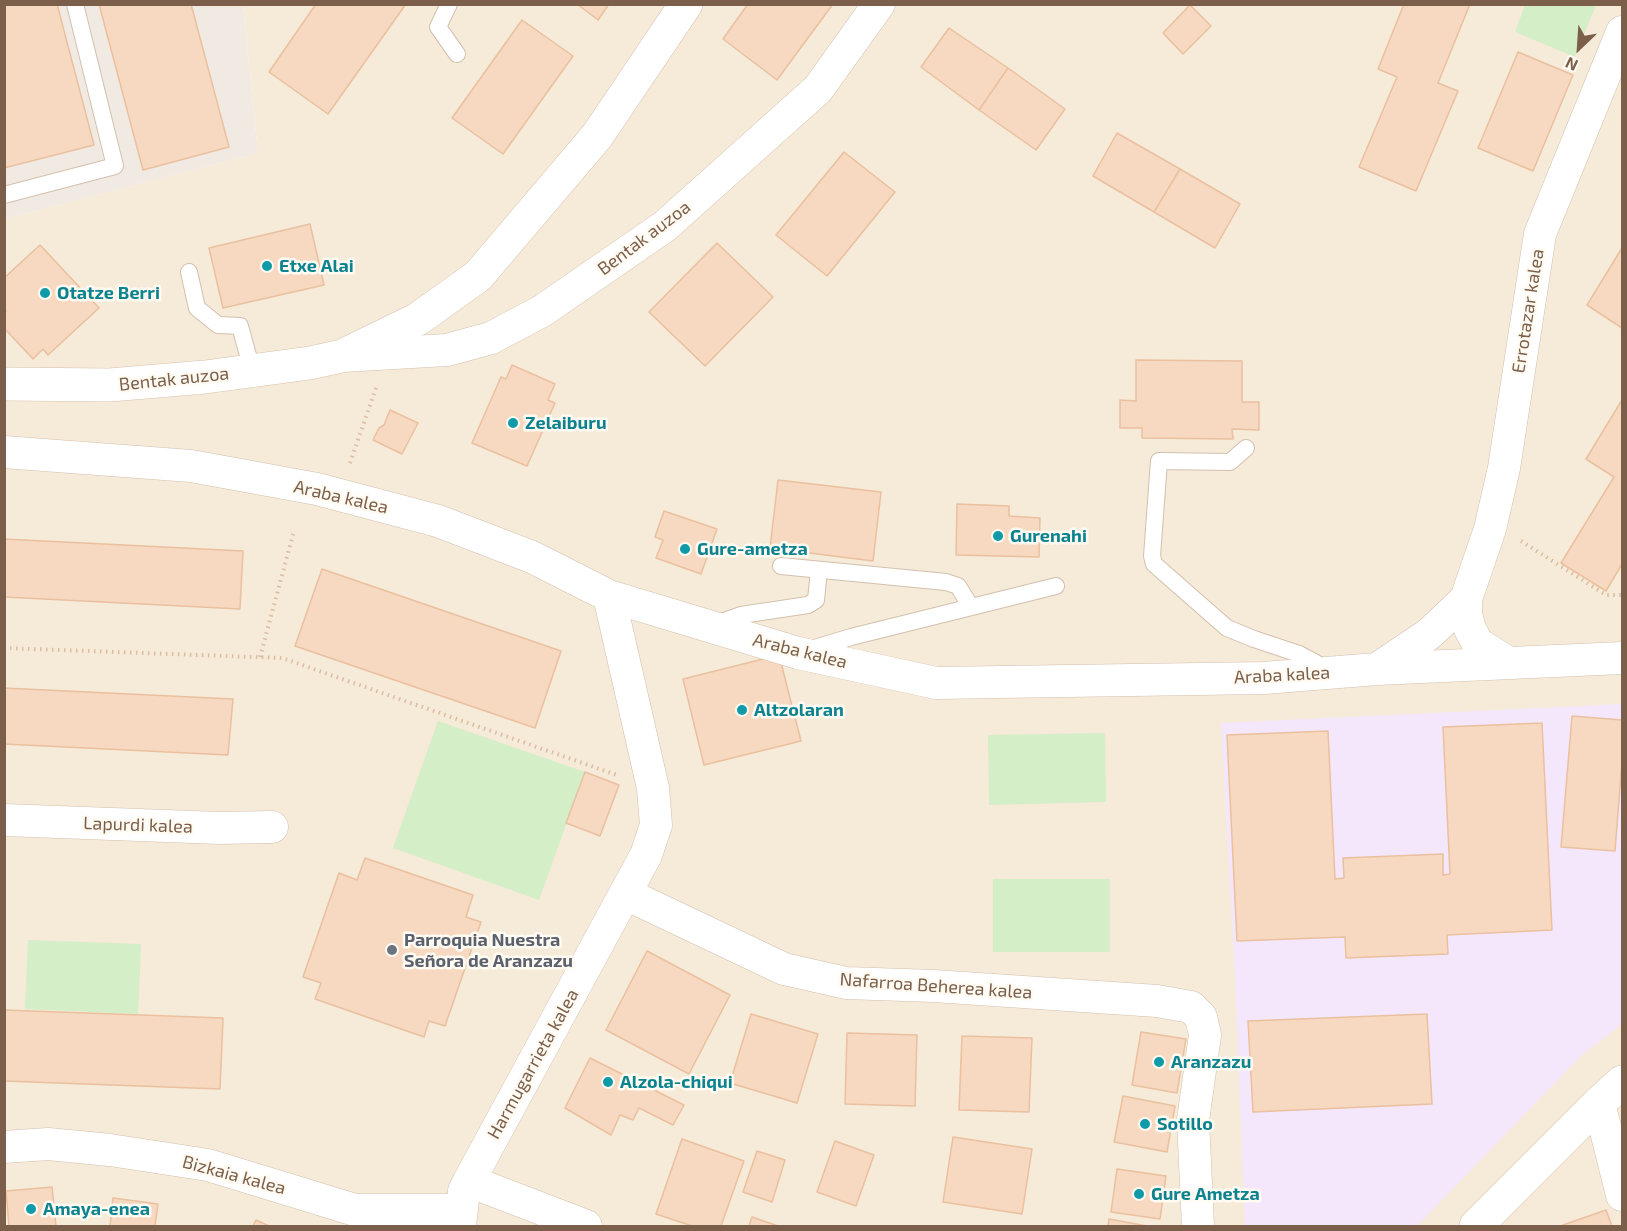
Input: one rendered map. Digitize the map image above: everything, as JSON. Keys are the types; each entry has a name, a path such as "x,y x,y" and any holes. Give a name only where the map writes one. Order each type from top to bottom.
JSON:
{"street":[{"name":"Bentak auzoa","path":"342,356 418,319 478,276 597,136 686,4"},
{"name":"Bentak auzoa","path":"4,384 110,385 310,363 342,356 447,350 491,338 542,312 665,226 818,89 879,4"},
{"name":"Errotazar kalea","path":"1509,663 1478,644 1466,615 1466,599 1490,529 1504,468 1540,234 1623,32"},
{"name":"Araba kalea","path":"4,452 191,466 317,489 438,521 532,557 609,596 798,653 936,683 1264,678 1377,669 1623,658"},
{"name":"Harmugarrieta kalea","path":"463,1206 646,855 656,825 653,788 609,596"},
{"name":"Errotazar kalea","path":"1377,669 1429,634 1466,599"},
{"name":"Lapurdi kalea","path":"4,820 272,828"},
{"name":"Nafarroa Beherea kalea","path":"626,894 784,969 846,983 934,986 1146,1000 1191,1007 1201,1017 1205,1035 1193,1120 1198,1227"},
{"path":"1611,1093 1623,1195"},
{"path":"1476,1227 1611,1093"},
{"name":"Bizkaia kalea","path":"4,1147 48,1144 110,1150 208,1165 355,1210 463,1206 586,1227"}],"lane":[{"path":"4,195 115,166 75,4"},
{"path":"449,4 438,27 457,54"},
{"path":"189,272 197,308 218,324 240,326 252,370"},
{"path":"1246,448 1230,462 1159,461 1152,556 1154,564 1227,628 1299,654 1334,673"},
{"path":"781,566 946,582 958,586 971,607"},
{"path":"709,626 741,615 808,605 816,600 819,570"},
{"path":"798,653 851,637 1056,586"}],"path":[{"path":"348,470 388,353"},
{"path":"1490,529 1517,538 1606,595 1623,595"},
{"path":"260,657 294,531"},
{"path":"4,648 282,658 653,788"}],"shaded area":[{"path":"5,5 243,5 258,153 5,219"},
{"path":"243,5 1622,5 1622,1226 5,1226 5,219 258,153"},
{"path":"1622,704 1622,1024 1581,1056 1417,1226 1245,1226 1235,978 1221,723"}],"green space":[{"path":"1525,5 1596,5 1575,57 1515,32"},
{"path":"438,721 585,772 539,900 393,848"},
{"path":"1105,733 1106,802 989,805 988,735"},
{"path":"993,879 1110,879 1110,952 993,952"},
{"path":"28,940 141,944 138,1014 25,1009"}],"building":[{"path":"4,4 57,4 94,145 4,168"},
{"path":"99,4 191,4 229,147 143,170"},
{"path":"316,4 406,4 328,114 269,72"},
{"path":"577,4 609,4 598,20"},
{"path":"748,4 833,4 777,80 723,39"},
{"path":"1404,4 1470,4 1438,83 1458,91 1416,191 1359,167 1397,77 1378,69"},
{"path":"1190,5 1211,26 1183,54 1163,33"},
{"path":"522,20 573,56 503,154 452,118"},
{"path":"949,28 1008,68 979,110 921,67"},
{"path":"1518,52 1573,75 1533,171 1478,148"},
{"path":"1008,68 1065,109 1036,150 979,110"},
{"path":"1117,133 1180,169 1154,212 1093,176"},
{"path":"844,152 895,192 827,276 776,235"},
{"path":"1180,169 1240,204 1215,248 1154,212"},
{"name":"Etxe Alai","path":"310,224 324,285 223,308 209,248"},
{"path":"717,243 773,297 705,366 649,312"},
{"name":"Otatze Berri","path":"40,245 99,308 48,355 43,349 33,359 4,328 6,311 4,309 4,278"},
{"path":"1622,248 1622,328 1587,305"},
{"path":"1136,360 1242,361 1242,402 1259,402 1259,430 1232,429 1233,439 1142,438 1142,428 1120,428 1120,400 1136,401"},
{"name":"Zelaiburu","path":"512,365 555,384 548,400 555,403 527,466 472,443 501,377 506,379"},
{"path":"1622,400 1622,564 1606,591 1561,563 1614,477 1586,459"},
{"path":"390,410 418,423 402,454 373,440 379,428 384,425"},
{"path":"778,480 881,492 873,561 770,548"},
{"name":"Gurenahi","path":"957,504 1009,506 1009,516 1040,518 1039,557 956,555"},
{"name":"Gure-ametza","path":"664,511 717,529 701,574 656,558 663,540 655,537"},
{"path":"4,539 243,551 240,609 4,597"},
{"path":"322,569 561,651 535,728 295,646"},
{"name":"Altzolaran","path":"779,655 801,741 704,765 683,679"},
{"path":"4,688 233,699 228,755 4,744"},
{"path":"1572,716 1622,720 1622,762 1615,851 1561,847"},
{"path":"1542,723 1552,930 1447,935 1448,954 1346,958 1345,937 1237,941 1227,735 1328,731 1335,879 1344,878 1343,858 1443,854 1443,875 1450,874 1443,727"},
{"path":"585,772 619,785 600,836 566,823"},
{"name":"Parroquia Nuestra Señora de Aranzazu","path":"365,858 473,895 466,917 481,922 445,1026 429,1021 424,1037 315,999 321,983 303,977 339,873 357,880"},
{"path":"647,951 730,995 689,1074 606,1030"},
{"path":"4,1010 223,1018 220,1089 4,1081"},
{"path":"751,1014 818,1034 797,1103 730,1083"},
{"path":"1427,1014 1432,1104 1253,1112 1248,1021"},
{"name":"Aranzazu","path":"1141,1032 1186,1039 1177,1093 1132,1085"},
{"path":"847,1033 917,1035 915,1106 845,1104"},
{"path":"962,1036 1032,1038 1029,1112 959,1110"},
{"name":"Alzola-chiqui","path":"590,1058 684,1105 673,1125 639,1108 633,1120 620,1115 611,1135 565,1108"},
{"name":"Sotillo","path":"1123,1096 1175,1106 1167,1152 1114,1142"},
{"path":"953,1137 1032,1149 1022,1214 943,1202"},
{"path":"682,1139 744,1161 721,1226 692,1226 656,1214"},
{"path":"835,1141 874,1155 856,1206 817,1192"},
{"path":"757,1151 785,1160 772,1202 743,1192"},
{"name":"Gure Ametza","path":"1117,1169 1166,1176 1160,1219 1111,1212"},
{"name":"Amaya-enea","path":"52,1187 56,1226 9,1226 6,1191"},
{"path":"113,1198 158,1204 155,1226 110,1226"},
{"path":"1606,1210 1612,1226 1563,1225"},
{"path":"752,1217 778,1226 749,1226"},
{"path":"1109,1219 1147,1226 1108,1226"},
{"path":"256,1220 269,1226 253,1226"}],"place":[{"name":"Etxe Alai","path":"267,266"},
{"name":"Otatze Berri","path":"45,293"},
{"name":"Zelaiburu","path":"513,423"},
{"name":"Gurenahi","path":"998,536"},
{"name":"Gure-ametza","path":"685,549"},
{"name":"Altzolaran","path":"742,710"},
{"name":"Parroquia Nuestra Señora de Aranzazu","path":"392,950"},
{"name":"Aranzazu","path":"1159,1062"},
{"name":"Alzola-chiqui","path":"608,1082"},
{"name":"Sotillo","path":"1145,1124"},
{"name":"Gure Ametza","path":"1139,1194"},
{"name":"Amaya-enea","path":"31,1209"}]}
